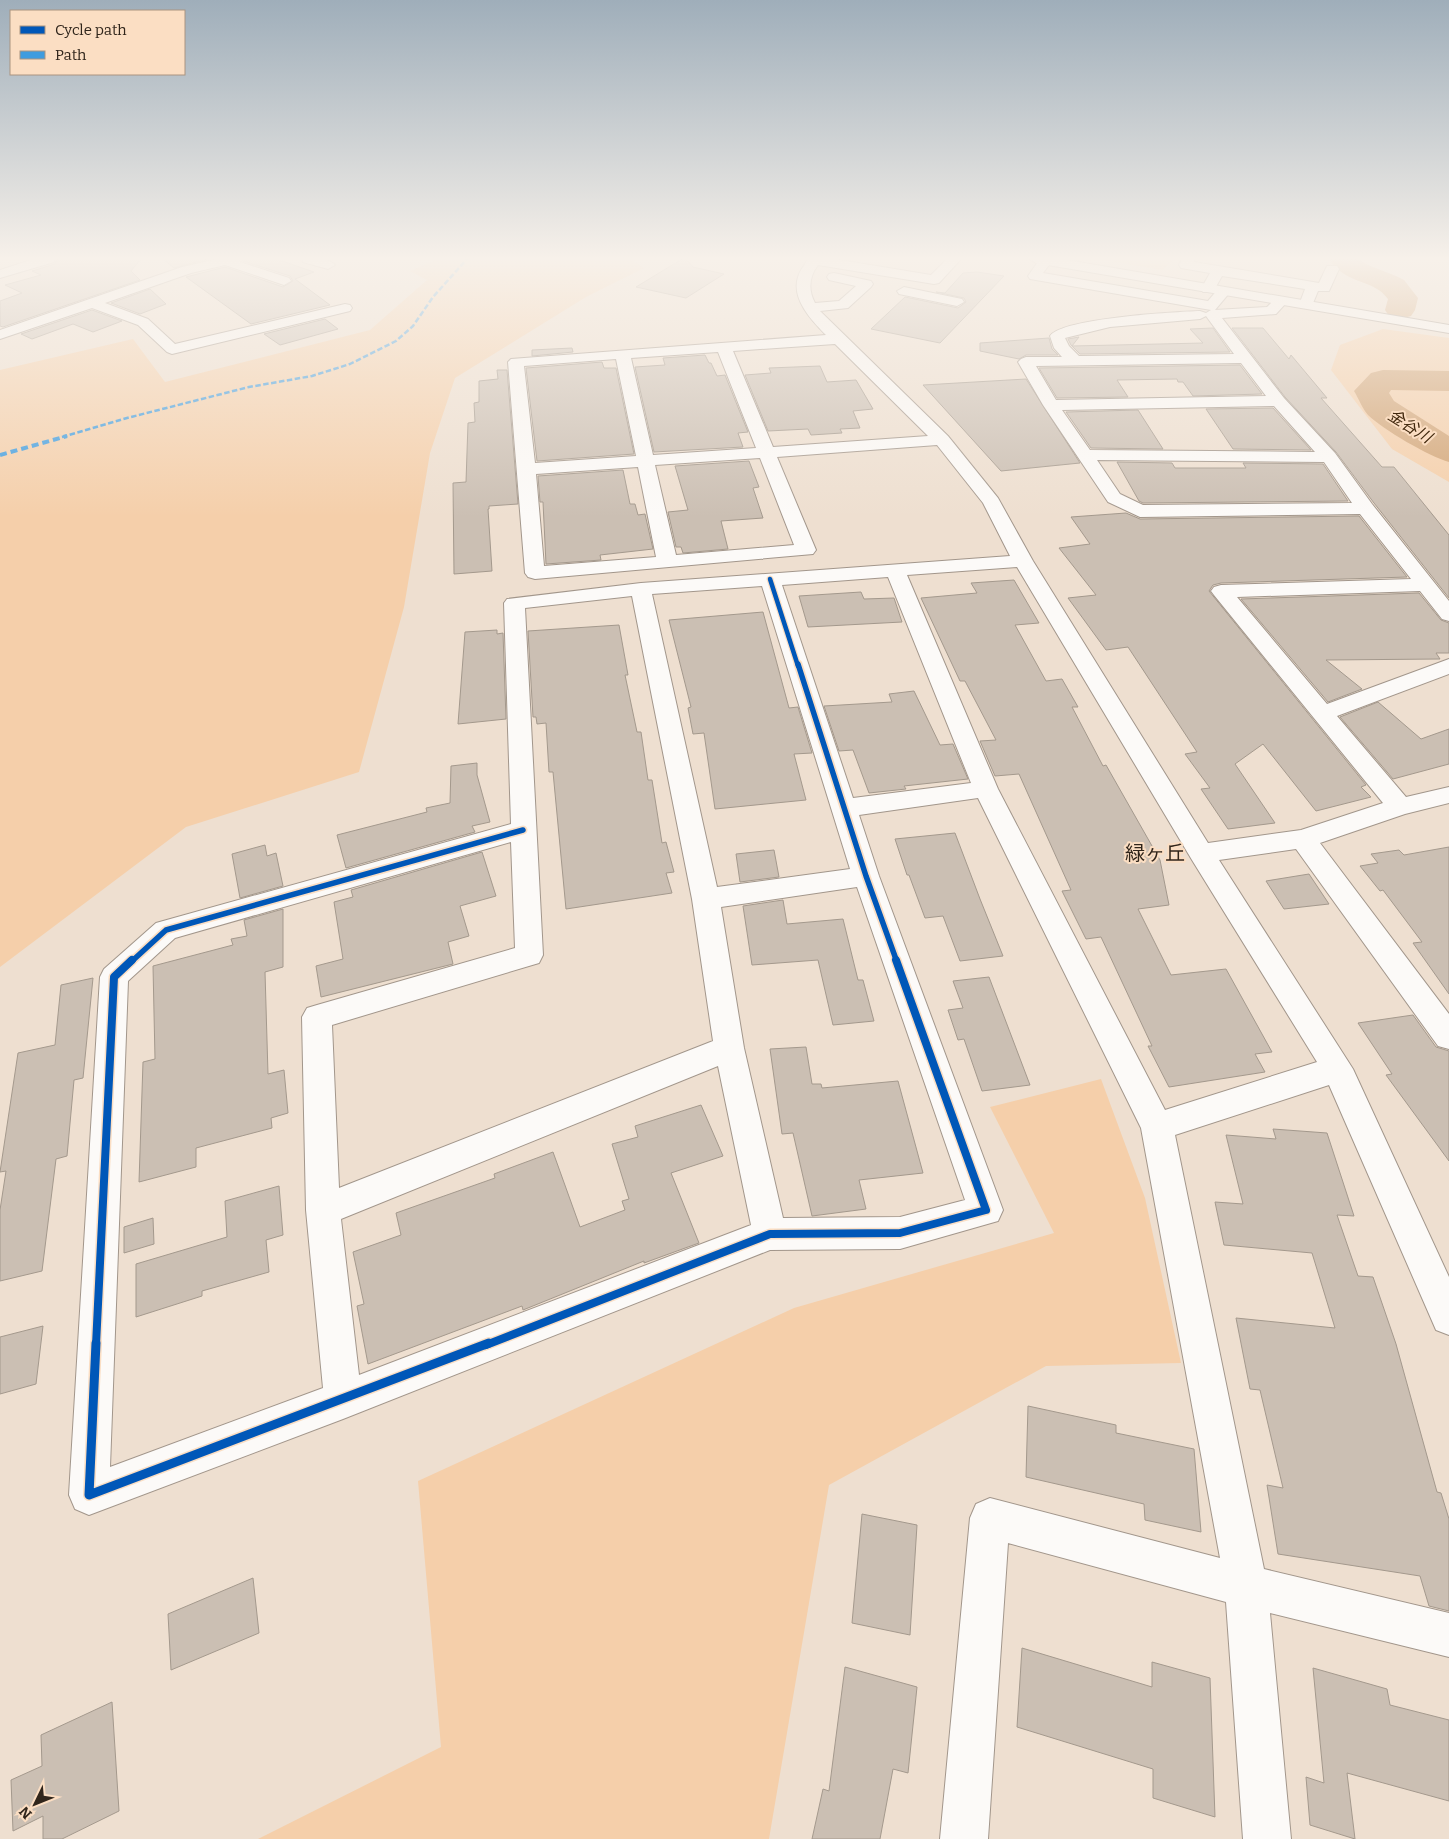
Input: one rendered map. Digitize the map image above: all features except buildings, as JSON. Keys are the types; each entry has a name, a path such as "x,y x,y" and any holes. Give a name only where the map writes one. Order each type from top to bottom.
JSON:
{"main road":[{"path":"168,345 172,349 190,345"},
{"path":"724,348 806,550 535,573 528,469 516,362 765,345"},
{"path":"846,345 942,440 991,502 1023,561 1201,853 1338,1069 1449,1317"},
{"path":"1061,345 1074,360"},
{"path":"1234,345 1278,401 1329,457 1365,508 1449,615"},
{"path":"622,354 668,561"},
{"path":"1243,358 1026,362 1051,405 1114,498 1140,511 1365,508"},
{"path":"1051,405 1278,401"},
{"path":"528,469 942,440"},
{"path":"1085,455 1329,457"},
{"path":"343,1400 323,1210 317,1017 529,955 514,603 641,589 1023,561"},
{"path":"895,570 986,788 1157,1127 1246,1586 1267,1839"},
{"path":"523,830 166,930 114,977 89,1495 343,1400 770,1234 900,1232 986,1210 866,876 770,579"},
{"path":"1400,807 1221,591 1426,585"},
{"path":"641,589 706,899 729,1048 770,1234"},
{"path":"1323,713 1449,666"},
{"path":"845,808 986,788"},
{"path":"1201,853 1303,838 1400,807 1449,795"},
{"path":"1303,838 1449,1037"},
{"path":"706,899 866,876"},
{"path":"323,1210 729,1048"},
{"path":"1157,1127 1338,1069"},
{"path":"964,1839 990,1518 1246,1586 1449,1635"}],"shaded area":[{"path":"108,345 137,345 165,382 312,345 509,345 455,378 430,453 404,607 359,772 186,827 0,967 0,370"},
{"path":"1340,345 1449,345 1449,482 1392,449 1331,370"},
{"path":"1101,1079 1145,1198 1181,1363 1046,1366 829,1485 769,1839 258,1839 441,1747 418,1481 794,1308 1054,1233 990,1107"}],"waterway":[{"name":"金谷川","path":"1449,381 1383,380 1371,391 1381,408 1411,429 1449,451"}],"marked path":[{"path":"0,455 127,418 249,387 312,376 350,364 388,345"}],"cycle path":[{"path":"523,830 166,930 114,977 89,1495 343,1400 770,1234 900,1233 986,1210 866,876 770,579"}],"district":[{"name":"緑ヶ丘","path":"1155,853"}]}
